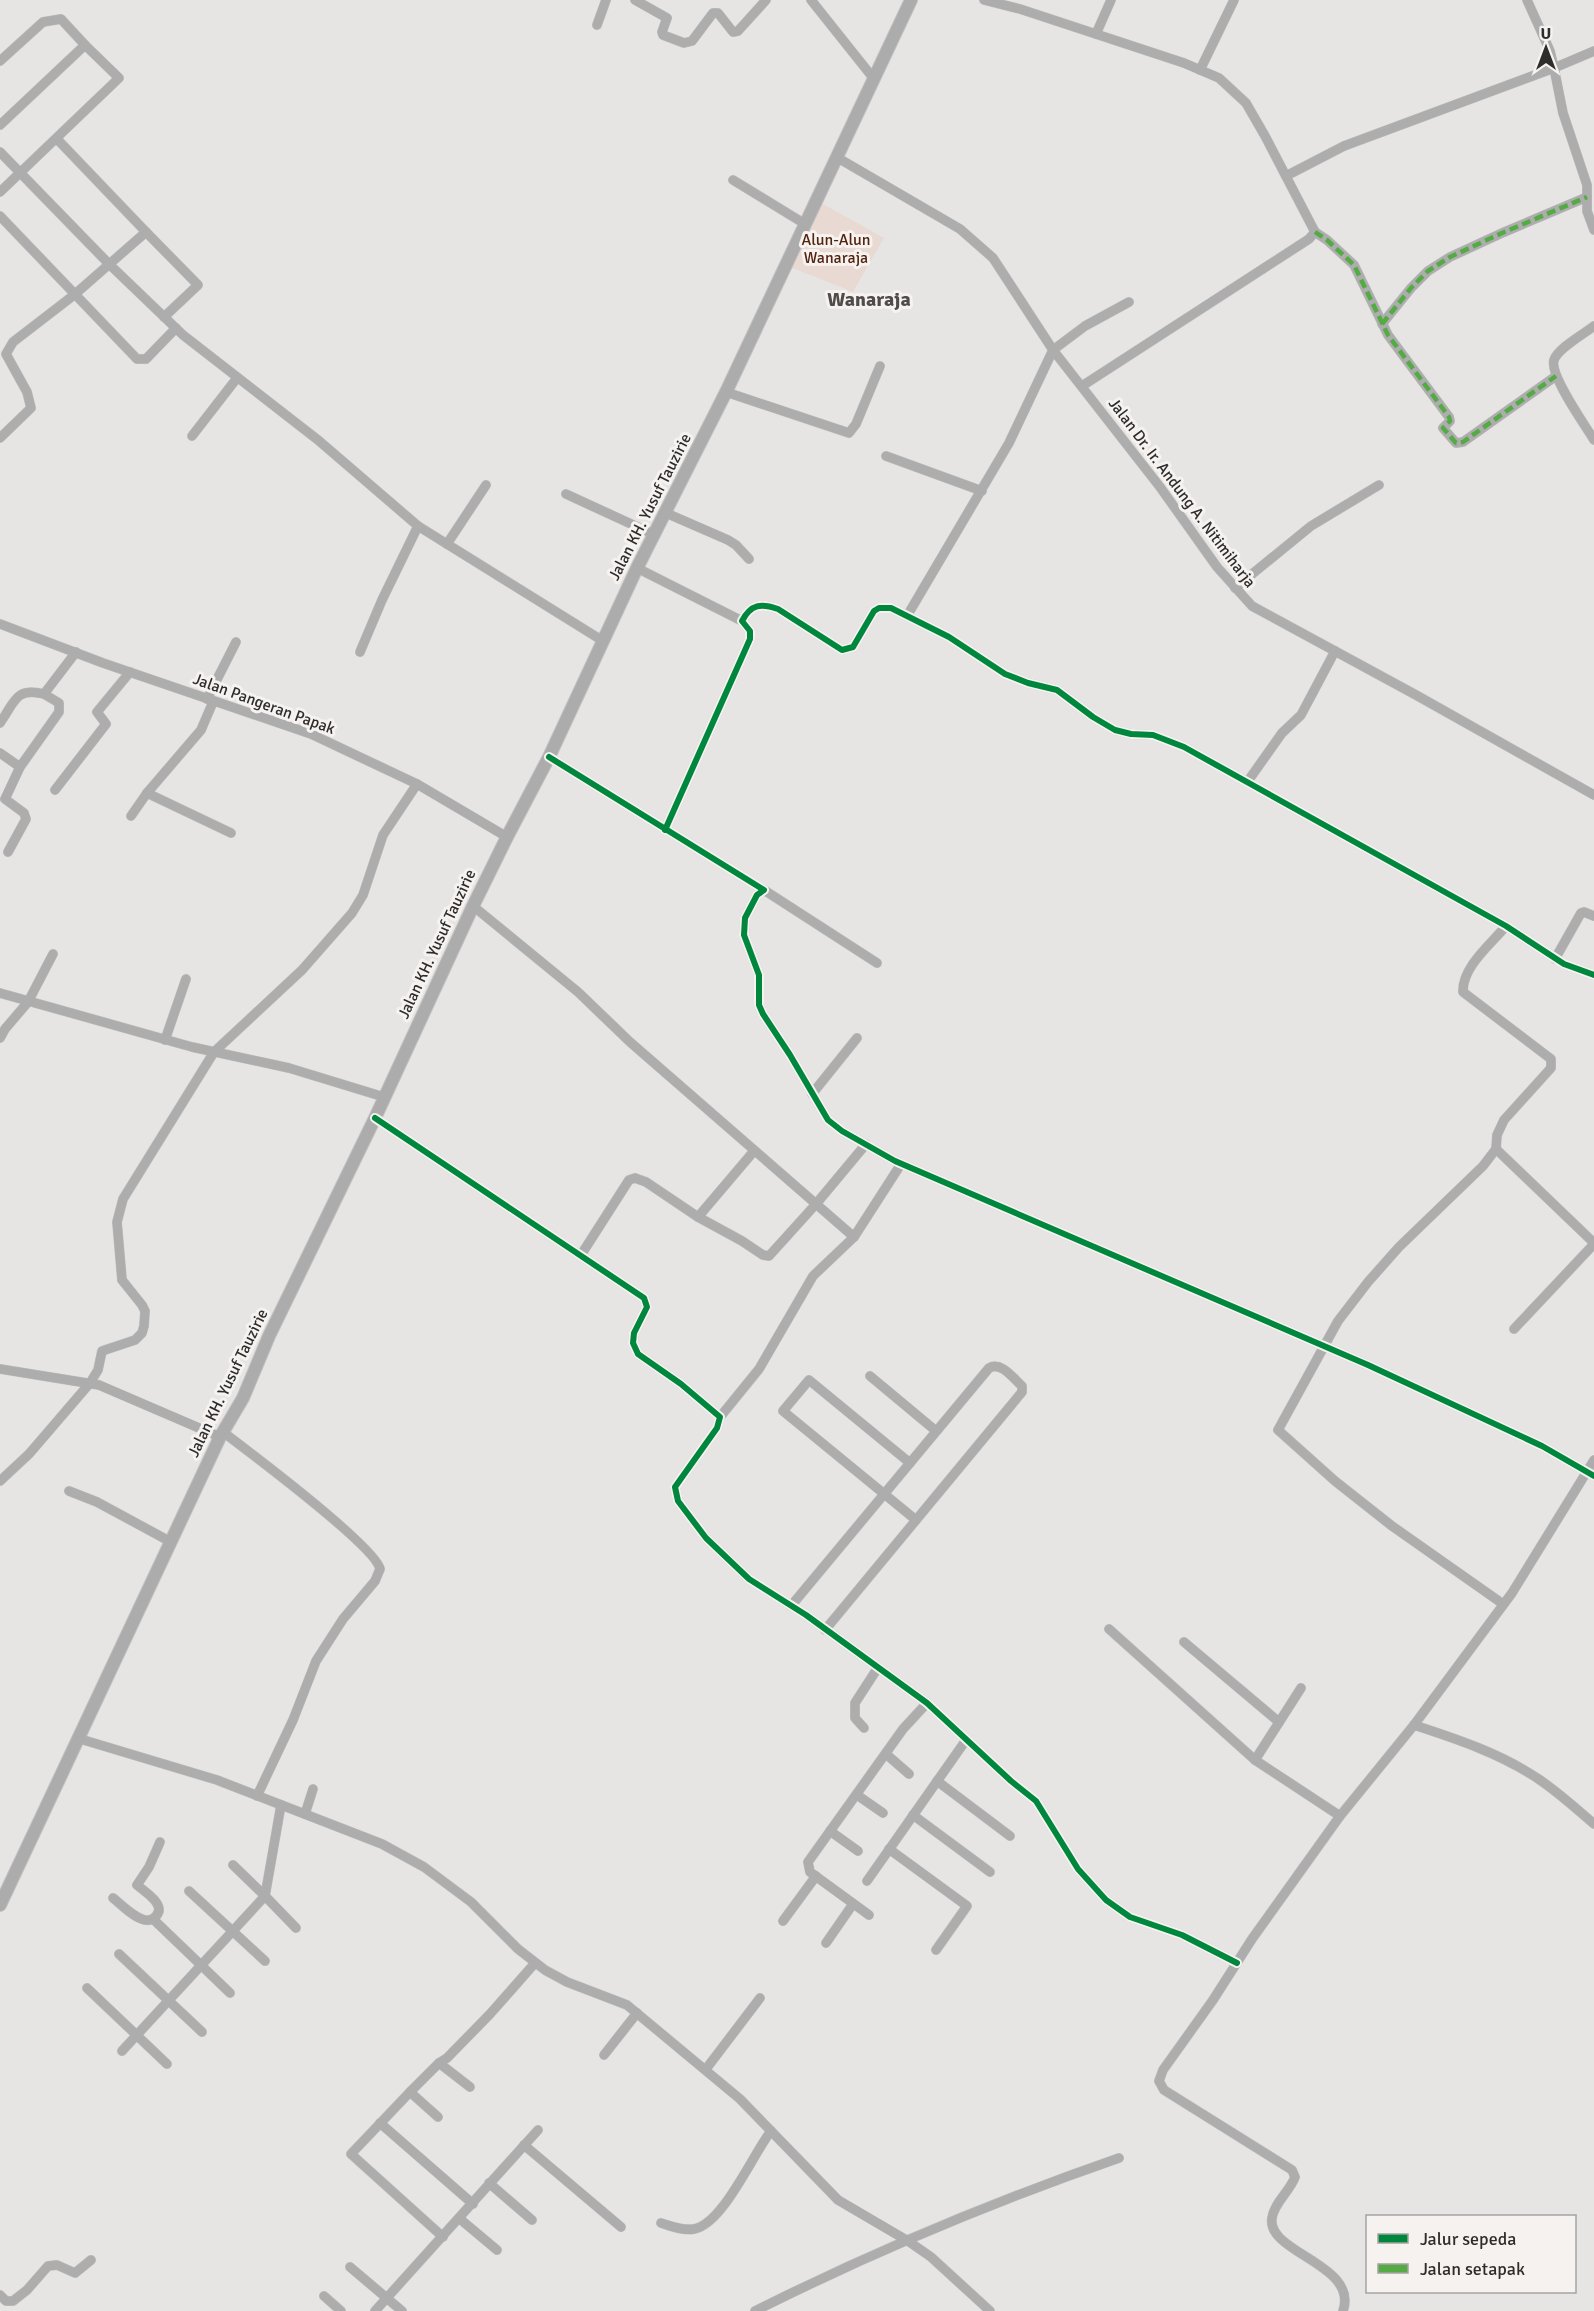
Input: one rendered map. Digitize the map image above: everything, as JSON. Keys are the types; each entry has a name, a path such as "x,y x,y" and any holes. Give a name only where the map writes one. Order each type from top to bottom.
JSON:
{"main road":[{"name":"Jalan KH. Yusuf Tauzirie","path":"0,1905 222,1434 243,1398 269,1336 375,1118 473,906 549,757 637,568 726,392 838,158 910,0"}],"street":[{"path":"597,25 606,0"},
{"path":"634,0 667,18 663,35 687,43 691,43 713,13 718,13 733,32 738,32 766,0"},
{"path":"811,0 874,79"},
{"path":"984,0 1020,9 1200,70 1219,78 1246,103 1315,232 1351,261 1382,324 1449,417 1450,421 1443,428 1456,443 1463,442 1556,376"},
{"path":"1096,34 1111,0"},
{"path":"1200,70 1234,0"},
{"path":"1527,0 1550,51 1563,113 1587,185 1587,211 1594,230"},
{"path":"0,61 43,22 61,19 119,78 0,192"},
{"path":"0,125 85,45"},
{"path":"1286,176 1344,146 1594,51"},
{"path":"57,139 198,285 164,317"},
{"path":"0,152 109,264 176,328 318,440 418,526 603,641"},
{"name":"Jalan Dr. Ir. Andung A. Nitimiharja","path":"838,158 939,215 993,258 1053,350 1160,487 1217,567 1252,606 1594,795"},
{"path":"733,180 805,224"},
{"path":"1382,324 1428,271 1450,257 1587,197"},
{"path":"0,216 137,359 146,359 176,328"},
{"path":"0,438 31,408 27,392 6,354 13,342 74,295 146,232"},
{"path":"1082,386 1309,239 1315,232"},
{"path":"907,616 944,550 1010,443 1053,350 1084,326 1129,302"},
{"path":"1594,326 1558,352 1553,362 1556,376 1594,440"},
{"path":"726,392 849,433 856,423 880,366"},
{"path":"192,436 237,378"},
{"path":"886,456 982,491"},
{"path":"447,544 486,485"},
{"path":"1235,588 1303,531 1378,485"},
{"path":"566,494 655,536"},
{"path":"666,513 728,540 749,559"},
{"path":"360,652 386,591 418,526"},
{"path":"637,568 742,621 750,631 750,639 665,830"},
{"path":"742,621 751,607 758,604 767,605 778,609 836,648 847,650 853,647 874,611 879,608 891,608 949,637 1005,674 1028,683 1057,690 1115,730 1167,739 1248,781 1506,926 1555,959 1594,975"},
{"name":"Jalan Pangeran Papak","path":"0,624 130,672 311,734 417,784 507,837"},
{"path":"131,816 147,792 201,729 210,700 236,642"},
{"path":"1248,781 1282,733 1301,715 1335,651"},
{"path":"44,694 76,652"},
{"path":"55,790 106,724 98,715 98,711 130,672"},
{"path":"0,723 21,694 30,691 44,694 59,703 60,709 20,767 2,803 24,813 26,819 8,852"},
{"path":"0,753 20,767"},
{"path":"549,757 764,890 876,963"},
{"path":"0,1481 29,1454 90,1383 98,1370 102,1351 135,1340 141,1333 145,1311 122,1280 117,1222 123,1199 214,1052 302,970 352,914 363,895 383,835 417,784"},
{"path":"147,792 231,833"},
{"path":"764,890 757,895 745,918 744,935 759,975 759,1005 828,1120 842,1131 902,1164 1368,1365 1532,1441 1590,1473"},
{"path":"473,906 578,992 630,1042 854,1237"},
{"path":"1555,959 1581,914 1584,912 1594,916"},
{"path":"1503,1604 1392,1526 1279,1432 1279,1427 1325,1348 1338,1320 1399,1246 1483,1166 1496,1149 1497,1135 1504,1120 1551,1068 1551,1059 1463,992 1465,979 1475,961 1506,926"},
{"path":"0,1038 28,1002 53,954"},
{"path":"165,1040 186,979"},
{"path":"0,993 165,1040 289,1068 384,1097"},
{"path":"812,1094 857,1038"},
{"path":"375,1118 632,1289 646,1301 647,1308 634,1333 633,1343 638,1354 681,1384 720,1417"},
{"path":"581,1255 629,1180 635,1178 646,1182 698,1217 767,1256 816,1204 866,1144"},
{"path":"1496,1149 1594,1244 1514,1329"},
{"path":"698,1217 754,1151"},
{"path":"902,1164 854,1237 813,1276 759,1369 720,1417 717,1428 676,1484 676,1497 706,1538 749,1579 791,1606 927,1703 1036,1801 1078,1869 1106,1900 1130,1917 1182,1935 1237,1963"},
{"path":"791,1606 989,1368 994,1365 999,1366 1022,1386 1022,1392 825,1630"},
{"path":"0,1369 90,1383 222,1434 274,1470 376,1558 380,1569 375,1581 343,1619 316,1661 293,1720 258,1796"},
{"path":"870,1376 936,1431"},
{"path":"910,1463 809,1380 783,1411 916,1520"},
{"path":"1344,2311 1347,2300 1340,2281 1298,2252 1275,2231 1271,2219 1275,2209 1292,2185 1295,2177 1292,2170 1161,2086 1159,2081 1163,2070 1340,1816 1414,1725 1503,1604 1590,1473 1594,1460"},
{"path":"69,1491 97,1502 171,1542"},
{"path":"1110,1629 1256,1760 1340,1816"},
{"path":"1184,1642 1279,1722"},
{"path":"864,1728 855,1718 855,1703 877,1668"},
{"path":"1256,1760 1301,1688"},
{"path":"869,1915 810,1872 808,1862 903,1730 927,1703"},
{"path":"1414,1725 1495,1755 1540,1780 1594,1824"},
{"path":"77,1738 217,1780 382,1844 424,1867 471,1902 535,1963 567,1982 627,2005 706,2069 838,2200 931,2257 990,2311"},
{"path":"867,1881 966,1740"},
{"path":"886,1754 909,1774"},
{"path":"937,1781 1010,1836"},
{"path":"305,1814 313,1789"},
{"path":"857,1795 884,1813"},
{"path":"122,2050 265,1896 281,1805"},
{"path":"913,1815 990,1872"},
{"path":"830,1831 858,1851"},
{"path":"153,1920 159,1911 158,1903 137,1885 149,1867 160,1842"},
{"path":"889,1849 967,1906 936,1950"},
{"path":"233,1865 296,1928"},
{"path":"783,1921 816,1876"},
{"path":"189,1890 265,1962"},
{"path":"112,1899 143,1920 153,1920 230,1993"},
{"path":"826,1942 853,1904"},
{"path":"119,1954 202,2032"},
{"path":"444,2237 351,2154 439,2062 447,2058 490,2014 535,1963"},
{"path":"87,1988 167,2064"},
{"path":"706,2069 760,1998"},
{"path":"604,2055 637,2013"},
{"path":"439,2062 470,2087"},
{"path":"410,2092 438,2117"},
{"path":"380,2123 473,2204"},
{"path":"375,2311 538,2130"},
{"path":"661,2223 690,2229 710,2220 729,2197 771,2131"},
{"path":"524,2145 621,2227"},
{"path":"755,2311 846,2267 1015,2195 1119,2158"},
{"path":"489,2183 532,2220"},
{"path":"460,2219 496,2250"},
{"path":"0,2295 6,2301 13,2301 27,2290 48,2266 57,2265 75,2273 91,2259"},
{"path":"350,2267 402,2311"},
{"path":"324,2296 341,2311"}],"green space":[{"name":"Alun-Alun Wanaraja","path":"821,203 884,238 853,292 790,267"}],"marked path":[{"path":"1382,324 1428,271 1450,257 1587,197"},
{"path":"1315,232 1354,265 1388,335 1449,417 1450,421 1443,428 1456,443 1463,442 1556,376"}],"cycle path":[{"path":"665,830 750,639 750,631 742,621 749,611 757,606 778,609 842,650 853,647 874,611 879,608 891,608 949,637 1005,674 1028,683 1057,690 1115,730 1131,734 1153,735 1184,747 1506,926 1564,964 1594,975"},
{"path":"549,757 764,890 757,895 745,918 744,935 759,975 759,1005 828,1120 842,1131 895,1161 1368,1365 1542,1446 1594,1476"},
{"path":"375,1118 644,1298 647,1307 634,1333 633,1343 638,1354 681,1384 720,1417 717,1428 675,1487 678,1501 706,1538 749,1579 806,1615 927,1703 1011,1781 1036,1801 1078,1869 1106,1900 1130,1917 1182,1935 1237,1963"}],"district":[{"name":"Wanaraja","path":"869,299"}]}
